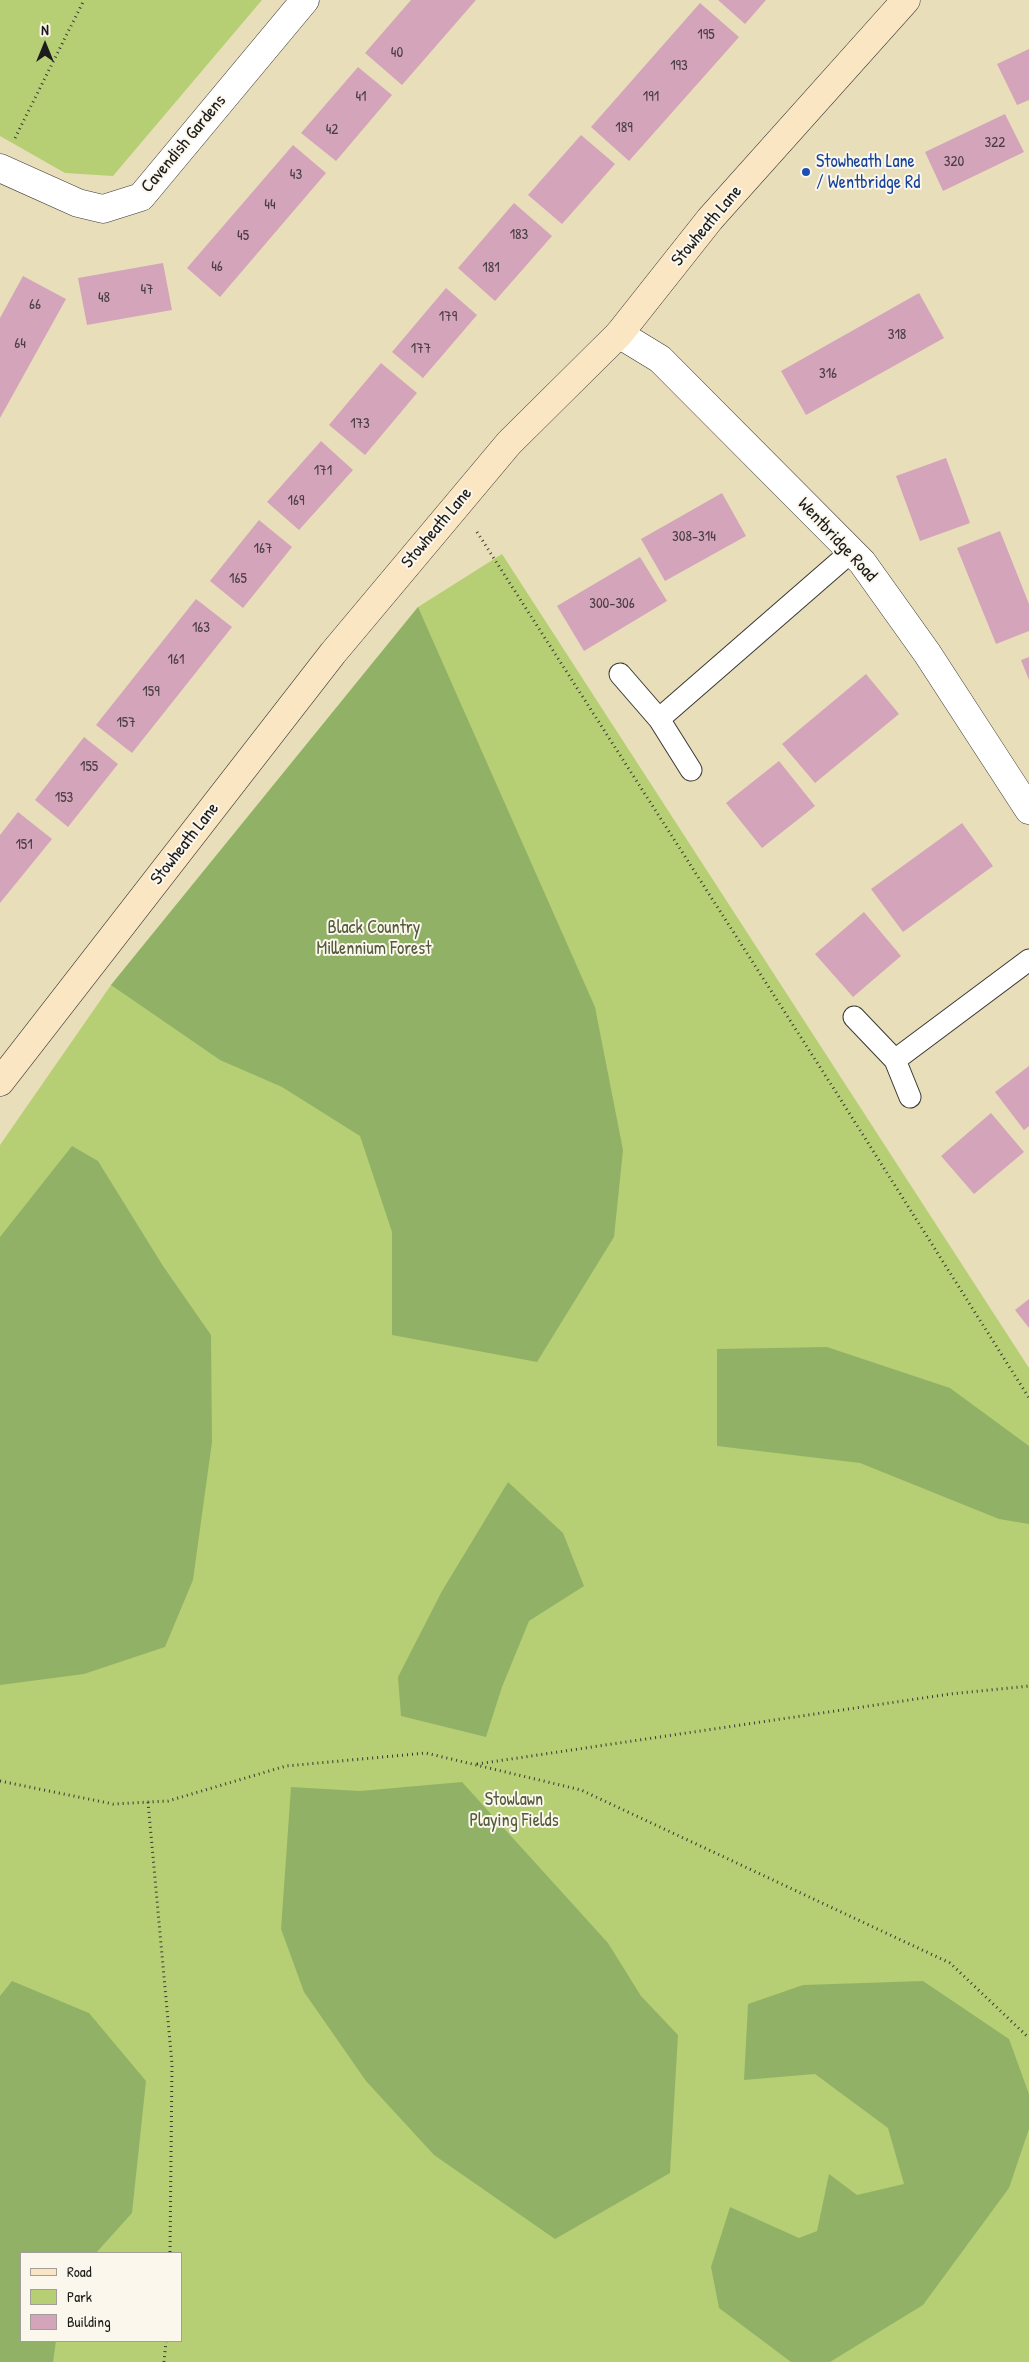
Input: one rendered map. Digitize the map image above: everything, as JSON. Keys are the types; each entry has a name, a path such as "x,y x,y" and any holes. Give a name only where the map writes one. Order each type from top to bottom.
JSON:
{"street":[{"name":"Cavendish Gardens","path":"0,168 78,203 103,209 141,197 305,0"},
{"name":"Stowheath Lane","path":"0,1082 333,653 458,503 509,443 619,334 710,219 906,0"},
{"name":"Wentbridge Road","path":"619,334 660,359 862,562 927,653 1029,810"}],"lane":[{"path":"659,720 852,552"},
{"path":"620,674 659,720 691,770"},
{"path":"895,1060 1029,960"},
{"path":"854,1017 895,1060 910,1097"}],"path":[{"path":"13,141 84,0"},
{"path":"458,503 834,1088 1029,1398"},
{"path":"474,1764 950,1694 1029,1686"},
{"path":"0,1780 114,1804 168,1801 286,1766 426,1753 581,1790 950,1963 1029,2038"},
{"path":"148,1802 172,2064 170,2252"},
{"path":"164,2362 166,2342"}],"green space":[{"path":"0,0 262,0 113,176 65,173 0,136"},
{"name":"Stowlawn Playing Fields","path":"502,554 1029,1368 1029,2362 0,2362 0,1145 111,985 418,607"},
{"name":"Black Country Millennium Forest","path":"418,607 595,1007 623,1150 614,1237 537,1362 392,1335 392,1232 360,1136 282,1087 220,1060 111,985"},
{"path":"72,1146 98,1161 163,1266 211,1335 212,1442 193,1580 165,1647 84,1674 0,1685 0,1237"},
{"path":"827,1347 950,1388 1029,1446 1029,1524 999,1519 860,1463 717,1446 717,1349"},
{"path":"508,1482 563,1533 584,1586 529,1621 502,1687 486,1737 401,1716 398,1677 442,1591"},
{"path":"462,1782 608,1943 641,1996 678,2035 670,2173 555,2239 434,2155 366,2081 304,1992 281,1929 291,1787 360,1791"},
{"path":"12,1981 89,2013 146,2081 132,2213 97,2252 20,2252 20,2342 56,2342 53,2362 0,2362 0,1996"},
{"path":"923,1981 1009,2039 1029,2094 1029,2129 1009,2188 923,2305 830,2362 791,2362 719,2308 711,2267 730,2207 799,2238 817,2231 829,2174 857,2195 904,2184 888,2128 815,2074 744,2080 748,2004 803,1985"}],"building":[{"path":"411,0 476,0 402,85 365,53"},
{"path":"718,0 766,0 745,24"},
{"path":"700,3 739,37 629,161 591,127"},
{"path":"1029,49 1029,100 1017,105 997,64"},
{"path":"358,67 392,95 336,161 301,133"},
{"path":"1005,114 1024,152 943,191 925,152"},
{"path":"581,135 615,164 562,224 528,195"},
{"path":"293,145 326,173 220,297 187,268"},
{"path":"514,203 552,236 495,301 458,268"},
{"path":"163,263 172,310 87,325 78,278"},
{"path":"23,276 66,299 0,418 0,318"},
{"path":"446,288 477,315 423,378 392,352"},
{"path":"919,293 944,338 806,415 781,371"},
{"path":"381,363 417,393 365,455 329,425"},
{"path":"321,441 353,470 299,530 267,502"},
{"path":"946,458 970,523 920,541 896,476"},
{"path":"722,493 746,536 665,581 641,539"},
{"path":"259,520 292,547 243,608 210,581"},
{"path":"1000,531 1029,604 1029,631 996,644 957,548"},
{"path":"640,557 667,601 584,651 557,606"},
{"path":"196,599 232,627 132,753 96,725"},
{"path":"1029,657 1029,680 1021,660"},
{"path":"866,674 899,714 815,783 782,744"},
{"path":"84,737 118,764 68,827 35,800"},
{"path":"779,761 815,806 762,848 726,803"},
{"path":"18,812 52,839 0,903 0,835"},
{"path":"962,823 993,866 903,932 871,889"},
{"path":"864,912 901,956 853,997 815,954"},
{"path":"1029,1066 1029,1126 1024,1130 995,1092"},
{"path":"991,1113 1024,1152 974,1194 941,1156"},
{"path":"1029,1299 1029,1328 1015,1310"}],"place":[{"name":"Stowheath Lane / Wentbridge Rd","path":"806,172"}]}
